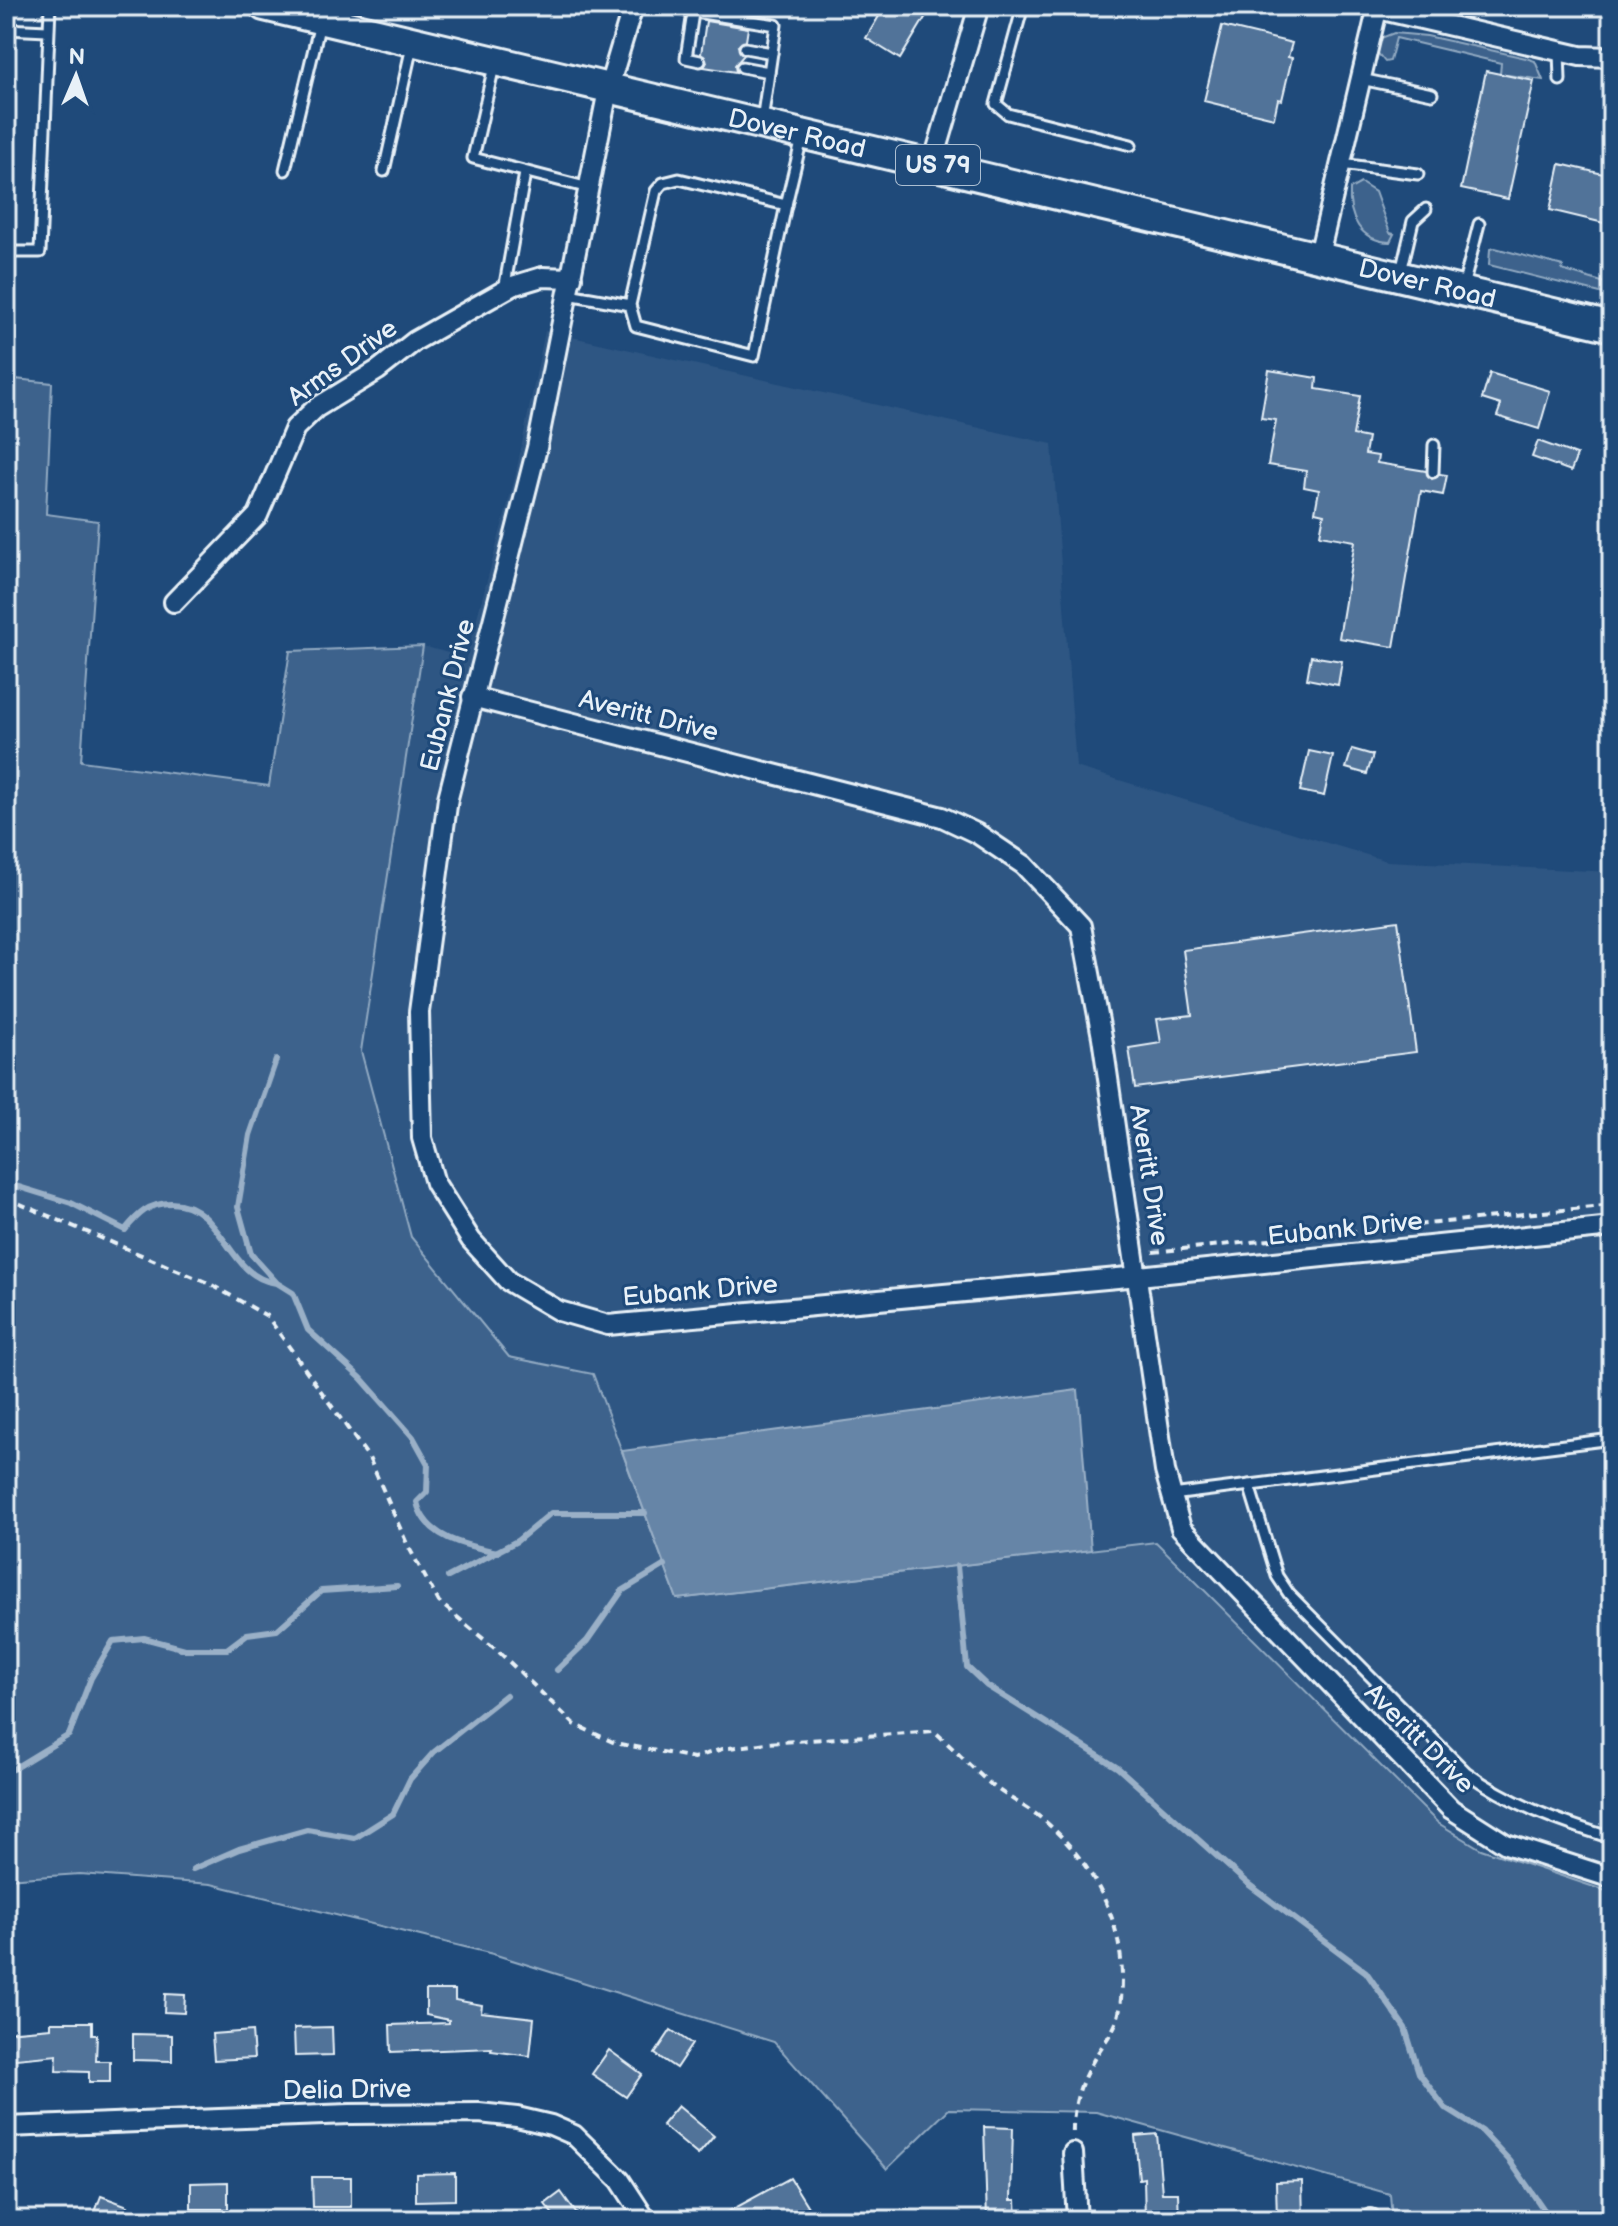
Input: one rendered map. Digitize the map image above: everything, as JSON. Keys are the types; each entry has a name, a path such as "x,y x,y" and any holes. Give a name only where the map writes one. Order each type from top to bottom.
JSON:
{"main road":[{"name":"Dover Road","path":"264,6 1612,327"}],"street":[{"name":"Eubank Drive","path":"633,6 608,90 537,448 448,798 427,951 419,1012 422,1138 435,1183 471,1240 508,1281 559,1311 608,1325 1139,1276 1612,1227"},
{"path":"933,163 979,6"},
{"path":"1319,255 1378,7 1559,51 1612,57"},
{"name":"Arms Drive","path":"174,602 258,515 284,450 295,428 306,418 415,341 504,290 527,280 570,286"},
{"name":"Averitt Drive","path":"472,697 942,817 978,834 1024,865 1081,926 1102,1037 1139,1276 1165,1471 1181,1528 1451,1809 1506,1844 1612,1878"},
{"name":"Delia Drive","path":"6,2127 350,2114 517,2117 551,2125 574,2135 620,2180 646,2220"},
{"path":"1073,2153 1077,2220"}],"lane":[{"path":"6,252 40,252 50,6"},
{"path":"658,6 776,25 762,125"},
{"path":"1023,6 996,104 1008,114 1131,145"},
{"path":"693,13 686,58 700,61"},
{"path":"285,170 321,20"},
{"path":"6,29 47,31"},
{"path":"690,38 703,41"},
{"path":"384,171 412,43"},
{"path":"745,48 772,53"},
{"path":"1559,51 1560,80"},
{"path":"494,62 473,158 589,188"},
{"path":"742,67 769,72"},
{"path":"1361,79 1432,94"},
{"path":"786,205 679,179 663,183 656,191 630,305 636,326 754,356 803,134"},
{"path":"1341,164 1418,174"},
{"path":"504,290 525,173"},
{"path":"1400,275 1413,221 1426,209"},
{"path":"1463,290 1479,224"},
{"path":"570,286 630,305"},
{"path":"1433,472 1434,445"},
{"path":"1172,1495 1612,1439"},
{"path":"1249,1485 1277,1576 1289,1594 1466,1772 1495,1793 1528,1808 1612,1838"}],"path":[{"path":"6,1198 208,1283 267,1316 369,1458 408,1546 439,1602 498,1651 574,1724 615,1743 694,1758 722,1749 767,1743 934,1731 989,1782 1046,1823 1079,1857 1104,1896 1120,1937 1123,1981 1118,2016 1079,2089 1073,2126 1073,2153"},
{"path":"1135,1254 1612,1205"}],"shaded area":[{"path":"1394,33 1427,36 1526,58 1535,61 1543,80 1500,74 1501,63 1396,38 1390,61 1385,62 1377,52 1381,38"},
{"path":"1361,183 1375,192 1390,233 1394,234 1390,242 1371,237 1354,218 1350,189"},
{"path":"1490,249 1563,266 1562,270 1612,285 1612,296 1489,265"},
{"path":"545,331 1052,444 1076,767 1387,861 1612,872 1612,1893 1481,1849 1438,1823 1156,1542 1091,1550 1077,1390 622,1451 593,1375 509,1358 411,1237 361,1051 423,646 466,658 515,478"},
{"path":"6,378 52,383 46,514 98,521 81,761 269,786 290,651 423,646 361,1051 411,1237 509,1357 593,1374 677,1599 1156,1542 1438,1823 1481,1849 1612,1893 1612,2220 1392,2220 1390,2194 1096,2112 949,2109 887,2169 774,2042 493,1954 211,1884 80,1874 6,1879"},
{"path":"1078,1390 1091,1550 677,1599 622,1451"}],"building":[{"path":"885,6 932,6 900,59 866,38"},
{"path":"706,21 748,28 746,41 738,46 744,55 735,65 736,72 704,67 707,62 701,54"},
{"path":"1222,26 1292,43 1288,57 1292,58 1282,100 1278,99 1274,118 1204,101"},
{"path":"1486,71 1534,81 1508,199 1461,189"},
{"path":"1560,164 1612,176 1612,225 1550,210"},
{"path":"1269,370 1317,378 1316,389 1360,396 1353,435 1368,438 1365,454 1378,456 1377,463 1426,471 1432,479 1440,474 1447,475 1443,495 1421,491 1394,647 1339,638 1355,541 1320,535 1324,514 1315,512 1319,490 1304,487 1306,471 1268,465 1276,420 1261,418"},
{"path":"1490,373 1550,391 1539,429 1497,416 1501,405 1482,399"},
{"path":"1538,441 1577,455 1571,471 1532,457"},
{"path":"1311,656 1342,661 1338,685 1307,679"},
{"path":"1352,749 1373,755 1367,774 1346,768"},
{"path":"1309,751 1333,756 1324,796 1300,791"},
{"path":"1398,921 1416,1052 1135,1088 1129,1048 1161,1043 1157,1019 1192,1015 1183,950"},
{"path":"426,1990 455,1990 455,2000 482,2005 481,2012 534,2018 530,2056 491,2051 492,2048 391,2052 390,2025 449,2023 449,2020 426,2015"},
{"path":"165,1994 185,1995 184,2013 164,2012"},
{"path":"51,2022 92,2022 92,2035 97,2035 96,2061 110,2061 110,2082 89,2082 89,2072 56,2071 57,2055 6,2060 6,2032 51,2028"},
{"path":"332,2027 333,2055 295,2056 294,2028"},
{"path":"671,2030 692,2044 676,2068 655,2054"},
{"path":"252,2031 254,2058 214,2060 212,2034"},
{"path":"133,2034 172,2035 172,2061 133,2060"},
{"path":"609,2050 642,2074 626,2097 592,2074"},
{"path":"678,2106 714,2136 698,2155 662,2125"},
{"path":"984,2127 1013,2128 1011,2200 1016,2200 1017,2220 987,2220"},
{"path":"1157,2134 1162,2193 1178,2193 1179,2220 1145,2220 1144,2178 1139,2179 1135,2136"},
{"path":"455,2173 455,2200 416,2201 416,2174"},
{"path":"312,2177 351,2177 351,2207 313,2207"},
{"path":"790,2178 811,2212 797,2220 713,2220"},
{"path":"1302,2181 1303,2220 1277,2220 1276,2182"},
{"path":"228,2182 228,2209 191,2209 191,2183"},
{"path":"561,2192 581,2220 557,2220 545,2204"},
{"path":"101,2196 128,2206 123,2220 92,2220"}],"waterway":[{"path":"276,1060 250,1135 238,1207 251,1254 277,1283 293,1293 308,1330 361,1378 413,1437 428,1464 427,1492 417,1502 429,1524 460,1543 498,1552"},
{"path":"6,1183 71,1203 125,1230 150,1207 171,1203 189,1207 215,1227 246,1269 276,1283"},
{"path":"448,1577 517,1541 551,1513 645,1513"},
{"path":"557,1670 587,1641 622,1591 665,1565"},
{"path":"957,1566 967,1667 987,1686 1118,1768 1248,1884 1366,1972 1405,2028 1419,2073 1445,2108 1482,2131 1510,2161 1551,2220"},
{"path":"13,1769 69,1735 91,1678 113,1641 144,1638 185,1649 227,1649 247,1634 277,1630 321,1591 397,1586"},
{"path":"193,1869 239,1849 307,1830 355,1838 393,1814 410,1779 434,1752 506,1695"}]}
